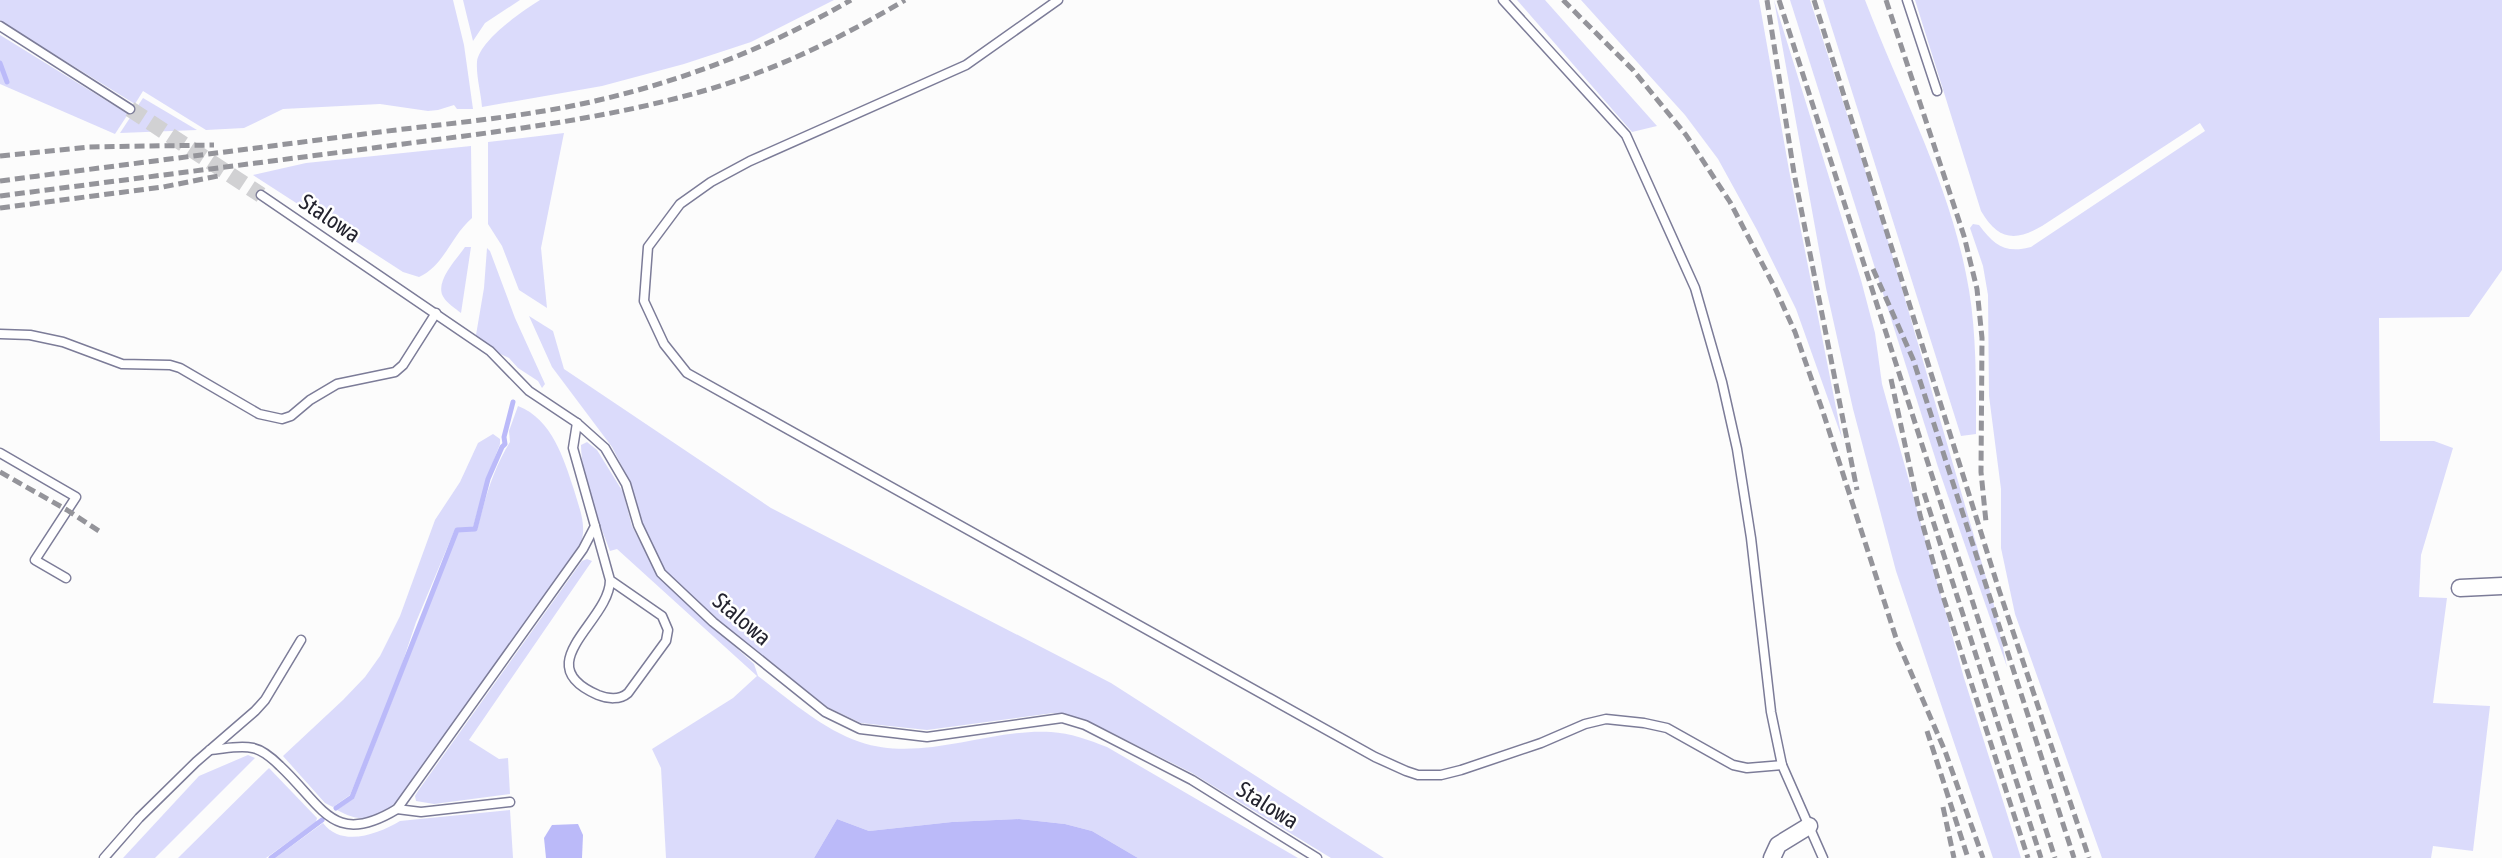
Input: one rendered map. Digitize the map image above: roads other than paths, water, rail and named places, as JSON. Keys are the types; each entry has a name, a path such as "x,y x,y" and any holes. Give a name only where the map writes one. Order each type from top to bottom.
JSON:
{"street":[{"path":"2459,589 2502,586"},
{"path":"1772,858 1778,845 1809,826"}],"lane":[{"path":"1058,0 966,65 750,162 712,182 680,204 648,247 644,301 664,344 687,373 1375,757 1406,771 1429,775 1461,771 1541,743 1585,724 1606,719 1667,728 1733,765 1747,768 1782,765"},
{"path":"1503,0 1626,135 1695,288 1722,382 1737,449 1771,712 1782,765 1823,858"},
{"path":"1907,0 1937,91"},
{"path":"0,26 130,109"},
{"name":"Stalowa","path":"261,195 490,351 529,391 577,423 605,448 626,484 638,526 661,573 713,622 825,712 860,729 927,737 1062,718 1086,725 1192,780 1317,858"},
{"path":"0,334 30,335 55,340 122,364 170,365 180,368 259,414 282,419 291,416 310,400 337,384 395,372 403,365 436,313"},
{"path":"577,423 573,448 610,580 608,597 572,649 568,660 569,671 595,694 605,698 623,698 666,641 668,630 662,616 610,580"},
{"path":"0,453 76,496 35,560 66,578"},
{"path":"210,750 254,748 272,759 334,820 347,825 362,825 379,820 397,809 583,549 595,526"},
{"path":"104,858 139,818 265,700 301,640"},
{"path":"397,809 421,812 510,802"}],"water":[{"path":"837,819 869,831 952,822 1019,819 1065,824 1092,831 1138,858 814,858"},
{"path":"578,824 583,835 582,858 546,858 544,838 552,825"}],"waterway":[{"path":"0,63 7,82"},
{"path":"336,808 352,797 457,530 475,529 488,479 505,444 504,437 513,402"},
{"path":"271,858 322,820"}],"tunnel":[{"path":"130,109 261,195"}],"railway":[{"path":"0,181 567,107 629,93 727,60 790,33 851,0"},
{"path":"0,196 498,132 622,111 703,91 756,74 832,40 905,0"},
{"path":"1563,0 1633,70 1686,135 1730,202 1775,288 1795,332 1822,409 1896,638 1945,751 1983,858"},
{"path":"1767,0 1794,173 1857,490"},
{"path":"1779,0 2055,858"},
{"path":"1814,0 1999,590 2089,858"},
{"path":"1886,0 1964,236 1977,289 1982,338 1981,472 1986,522"},
{"path":"0,156 89,147 214,145"},
{"path":"0,208 163,187 218,176"},
{"path":"1873,269 1913,359 2074,858"},
{"path":"1891,379 1920,515 1941,590 2028,858"},
{"path":"0,472 99,531"},
{"path":"1924,493 2041,858"},
{"path":"1927,731 1968,858"},
{"path":"1943,807 1954,858"}]}
